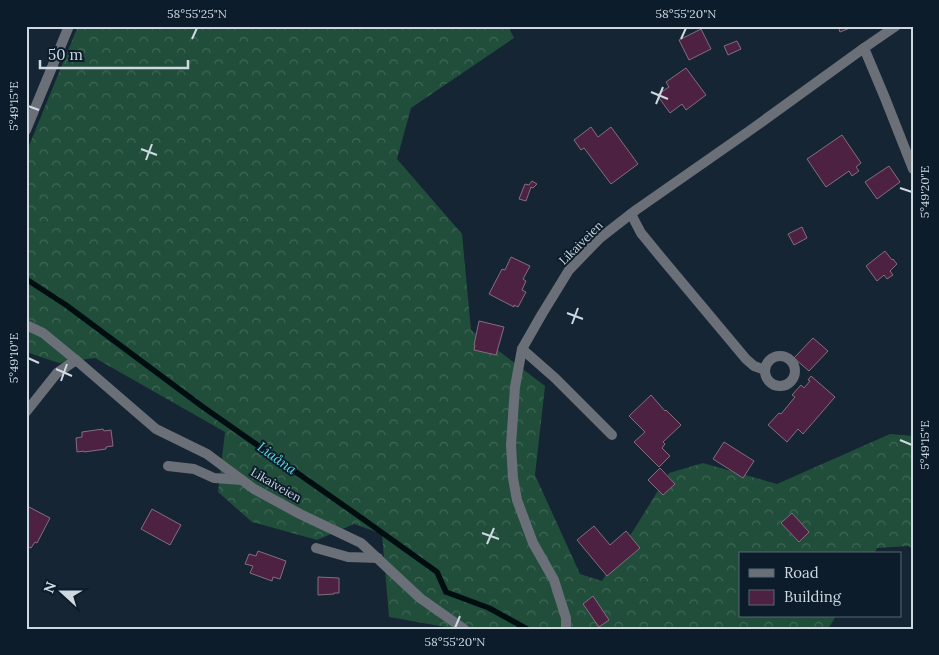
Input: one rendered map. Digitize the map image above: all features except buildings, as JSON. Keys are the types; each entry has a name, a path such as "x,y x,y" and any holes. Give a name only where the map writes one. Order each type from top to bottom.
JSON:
{"street":[{"path":"26,130 69,26"},
{"name":"Likaiveien","path":"566,629 566,618 554,580 533,543 517,500 513,478 511,445 515,387 522,349 570,270 600,238 630,214 896,26"},
{"path":"864,48 913,169"},
{"path":"630,214 641,233 658,255 746,359 754,366 765,370"},
{"name":"Likaiveien","path":"26,325 43,333 156,429 207,454 254,489 300,514 361,543 420,598 464,629"},
{"path":"522,349 555,378 612,435"},
{"path":"26,412 57,373 76,360"},
{"path":"168,466 194,469 214,478 242,480"},
{"path":"316,548 348,557 378,558"}],"green space":[{"path":"78,26 508,26 514,38 411,108 397,159 462,234 471,330 545,386 535,475 580,574 602,581 669,473 703,463 777,484 890,434 913,436 913,550 909,546 877,548 875,552 739,552 739,618 835,618 828,629 457,629 389,617 382,534 354,524 317,540 252,522 218,492 225,432 95,358 59,363 26,352 26,153"}],"waterway":[{"name":"Liaåna","path":"26,279 66,305 203,407 437,572 446,592 489,608 527,629"}]}
